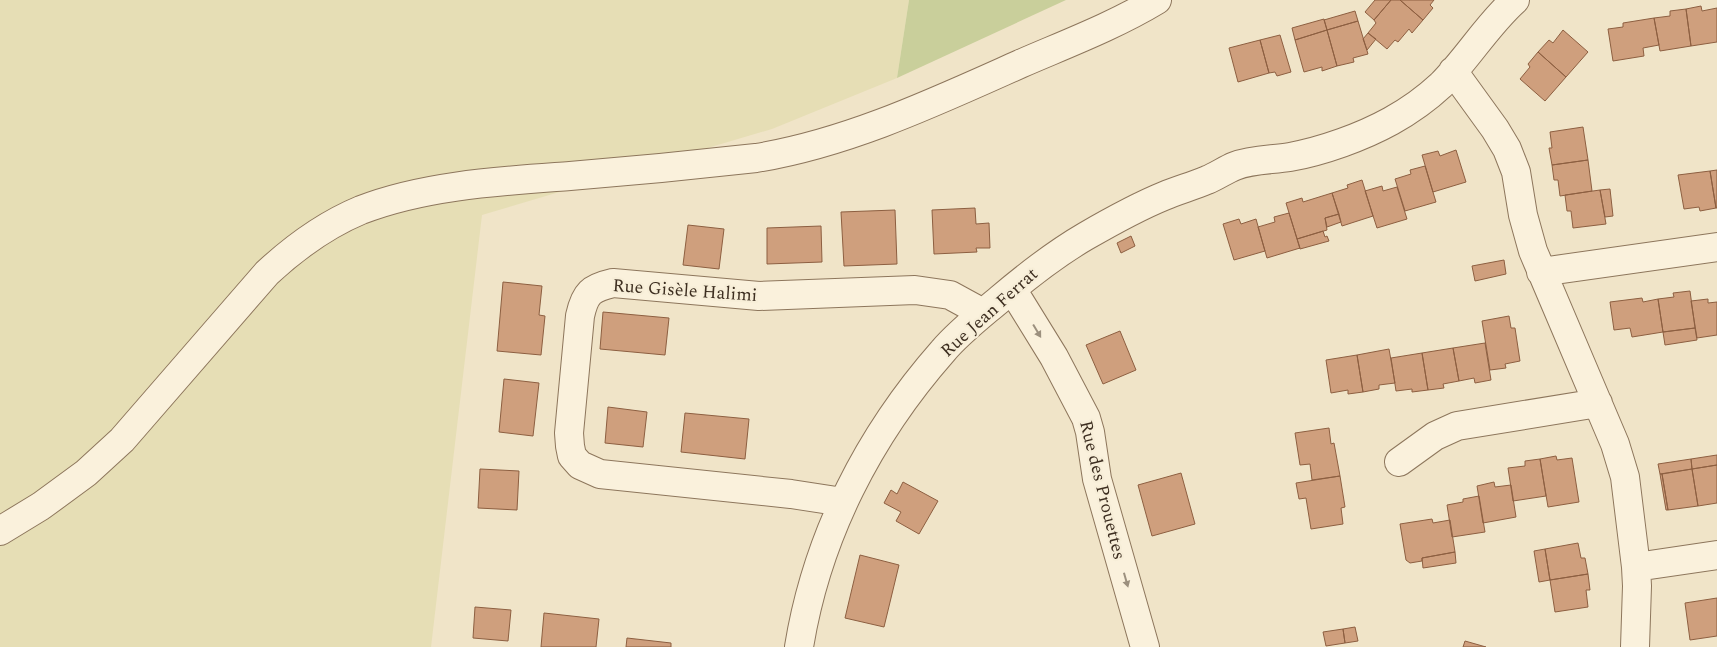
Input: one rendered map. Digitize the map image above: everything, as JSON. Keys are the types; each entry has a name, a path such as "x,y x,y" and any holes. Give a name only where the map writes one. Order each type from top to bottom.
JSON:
{"street":[{"path":"0,531 41,506 86,473 104,457 139,422 267,273 315,234 345,218 386,202 442,189 778,155 852,134 962,90 1114,23 1157,0"},
{"name":"Rue Jean Ferrat","path":"799,647 819,563 843,502 864,463 896,411 944,350 983,313 1066,248 1130,212 1166,195 1210,179 1235,166 1288,157 1324,148 1389,122 1426,98 1453,71 1497,17 1515,0"},
{"path":"1453,71 1495,129 1510,155 1516,172 1523,215 1533,251 1615,444 1625,477 1636,567 1635,647"},
{"path":"1541,272 1717,247"},
{"name":"Rue Gisèle Halimi","path":"843,502 791,494 600,474 580,465 572,456 569,433 580,316 587,295 593,289 613,283 767,296 915,290 950,295 983,313"},
{"name":"Rue des Prouettes","path":"1012,289 1054,357 1086,418 1097,479 1145,647"},
{"path":"1400,462 1435,436 1457,426 1598,403"},
{"path":"1636,567 1717,555"}],"shaded area":[{"path":"0,0 909,0 897,78 772,129 482,215 431,647 0,647"}],"green space":[{"path":"909,0 1066,0 897,78"}],"building":[{"path":"1375,0 1391,0 1374,20 1365,12"},
{"path":"1391,0 1400,0 1423,20 1412,33 1409,29 1398,42 1395,40 1387,49 1368,33 1376,23 1374,20"},
{"path":"1400,0 1434,0 1430,5 1433,8 1423,20"},
{"path":"1701,6 1702,11 1717,8 1717,42 1691,46 1686,9"},
{"path":"1686,9 1691,46 1660,51 1654,18 1670,16 1670,11"},
{"path":"1355,11 1358,21 1327,30 1324,20"},
{"path":"1654,18 1659,45 1643,48 1644,56 1613,61 1608,29 1623,27 1623,23"},
{"path":"1324,19 1327,30 1295,40 1292,28"},
{"path":"1358,21 1368,54 1353,58 1354,62 1337,66 1327,30"},
{"path":"1327,30 1337,66 1322,71 1322,67 1304,72 1295,40"},
{"path":"1563,30 1588,52 1566,77 1538,52 1549,40 1553,43"},
{"path":"1368,33 1376,39 1367,50 1363,39"},
{"path":"1280,35 1291,72 1277,76 1275,72 1269,73 1260,40"},
{"path":"1260,40 1269,73 1238,82 1229,48"},
{"path":"1538,52 1566,77 1545,101 1520,79 1530,67 1528,64"},
{"path":"1583,127 1588,160 1552,165 1549,148 1552,148 1550,132"},
{"path":"1456,150 1466,182 1433,192 1422,155 1438,151 1440,156"},
{"path":"1588,160 1592,191 1560,196 1558,180 1554,180 1552,165"},
{"path":"1425,166 1436,202 1405,211 1395,179 1411,174 1410,170"},
{"path":"1717,170 1717,208 1716,208 1710,171"},
{"path":"1710,171 1716,208 1700,211 1699,207 1684,209 1678,175"},
{"path":"1362,180 1373,216 1342,226 1332,193 1348,188 1347,185"},
{"path":"1382,186 1383,191 1397,187 1407,219 1377,228 1365,191"},
{"path":"1610,189 1613,216 1605,217 1600,190"},
{"path":"1600,190 1606,224 1573,228 1571,211 1567,211 1565,195"},
{"path":"1332,193 1339,214 1325,218 1327,230 1297,239 1286,203 1302,198 1303,202"},
{"path":"975,208 976,224 989,223 990,248 976,248 977,252 934,254 932,210"},
{"path":"895,210 897,264 844,266 841,212"},
{"path":"1289,213 1300,248 1267,258 1258,227 1275,222 1274,217"},
{"path":"1339,214 1341,222 1327,227 1325,218"},
{"path":"1239,219 1241,224 1256,219 1265,251 1234,260 1223,224"},
{"path":"688,225 724,229 719,269 683,265"},
{"path":"821,226 822,262 767,264 767,228"},
{"path":"1323,231 1329,241 1300,249 1297,239"},
{"path":"1131,236 1135,246 1121,253 1117,243"},
{"path":"1504,260 1506,274 1475,281 1472,266"},
{"path":"503,282 542,286 539,315 545,316 541,355 497,351"},
{"path":"1690,291 1695,328 1663,332 1658,299 1674,297 1673,293"},
{"path":"1642,298 1643,302 1658,299 1663,332 1632,337 1630,328 1614,330 1610,302"},
{"path":"1708,299 1708,303 1717,302 1717,335 1697,338 1691,301"},
{"path":"603,312 669,318 665,355 600,349"},
{"path":"1509,316 1511,328 1515,328 1520,361 1505,364 1506,368 1490,370 1482,321"},
{"path":"1695,328 1697,340 1665,345 1663,332"},
{"path":"1120,331 1136,370 1103,384 1086,345"},
{"path":"1485,343 1491,380 1475,383 1474,378 1459,381 1453,348"},
{"path":"1453,348 1459,381 1443,384 1444,388 1428,390 1422,353"},
{"path":"1389,349 1395,383 1379,385 1379,389 1363,392 1357,355"},
{"path":"1422,353 1428,390 1396,391 1391,358"},
{"path":"1357,355 1363,392 1348,394 1348,390 1331,393 1326,360"},
{"path":"504,379 539,383 533,436 499,432"},
{"path":"608,407 647,412 643,447 605,443"},
{"path":"685,413 749,419 745,459 681,452"},
{"path":"1329,428 1331,444 1334,443 1340,476 1312,480 1310,464 1300,465 1295,433"},
{"path":"1717,455 1717,465 1692,469 1691,459"},
{"path":"1556,456 1557,460 1572,458 1579,502 1548,507 1540,459"},
{"path":"1540,459 1546,496 1513,501 1508,468 1525,466 1525,461"},
{"path":"1691,459 1692,469 1660,474 1658,464"},
{"path":"1717,465 1717,503 1698,506 1692,469"},
{"path":"480,469 519,471 517,510 478,508"},
{"path":"1692,469 1698,506 1668,510 1662,474"},
{"path":"1181,473 1195,524 1152,536 1138,485"},
{"path":"1660,474 1662,474 1668,510 1666,510"},
{"path":"1340,476 1345,507 1341,508 1343,524 1311,529 1306,498 1299,499 1296,483"},
{"path":"903,482 938,501 919,534 896,521 901,512 884,503 891,490 897,494"},
{"path":"1494,482 1495,487 1511,485 1516,517 1483,523 1477,486"},
{"path":"1479,496 1485,532 1452,537 1447,505"},
{"path":"1432,519 1433,523 1450,520 1455,552 1422,558 1422,561 1410,563 1406,560 1400,524"},
{"path":"1578,543 1581,558 1585,558 1588,574 1550,580 1545,549"},
{"path":"1545,549 1550,580 1539,582 1534,551"},
{"path":"1455,552 1456,563 1423,568 1422,558"},
{"path":"860,555 899,565 884,627 845,618"},
{"path":"1588,574 1590,590 1586,590 1588,607 1555,612 1550,580"},
{"path":"1717,598 1717,636 1690,640 1685,603"},
{"path":"475,607 511,610 508,641 473,638"},
{"path":"544,613 599,619 596,647 541,647"},
{"path":"1355,627 1358,641 1345,643 1343,629"},
{"path":"1343,629 1345,643 1326,646 1323,632"},
{"path":"627,638 671,643 671,647 626,647"},
{"path":"1465,641 1486,647 1463,647"}]}
